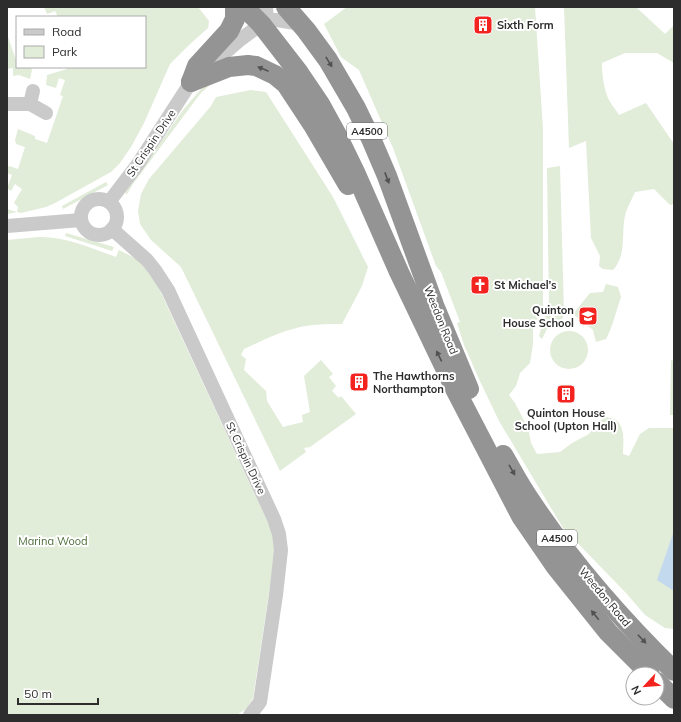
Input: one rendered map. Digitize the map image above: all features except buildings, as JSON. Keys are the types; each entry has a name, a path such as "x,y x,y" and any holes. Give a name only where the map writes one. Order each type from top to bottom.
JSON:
{"highway":[{"name":"Weedon Road","path":"286,7 328,60 356,108 372,141 387,176 434,305 455,357 499,448 529,499 564,548 619,615 674,671"},
{"name":"Weedon Road","path":"236,8 257,28 299,74 320,104 338,135 388,247 456,391 521,516 556,567 608,632 642,666"},
{"path":"191,82 197,66 229,31 235,19 236,8"},
{"path":"191,82 229,67 248,65 256,66 275,75 286,84 332,156 366,216 388,247"},
{"path":"665,690 674,699"}],"street":[{"path":"257,28 277,20 301,24"},
{"name":"St Crispin Drive","path":"109,202 138,164 191,82 220,66 257,28"},
{"path":"7,104 32,98 46,114"},
{"path":"96,199 103,199 109,202 114,207 117,214 117,221 112,229 102,235 95,235 89,232 84,227 81,220 84,207 89,202 96,199"},
{"path":"7,226 81,220"},
{"name":"St Crispin Drive","path":"112,229 147,260 168,290 274,519 279,534 281,550 260,702 250,715"}],"green space":[{"path":"44,7 198,7 209,21 208,28 170,64 144,123 131,147 120,163 111,172 55,203 46,207 21,213 17,212 18,207 14,203 22,189 15,184 11,191 7,188 12,175 7,173 7,168 9,166 18,169 25,147 16,144 15,140 18,129 35,136 35,139 47,143 63,96 60,95 65,80 59,78 56,88 46,85 47,75 67,68 146,68 146,16 58,16 55,11 47,14"},
{"path":"347,7 535,7 543,129 543,308 533,330 533,344 530,363 520,373 516,386 509,395 515,403 528,428 531,443 537,454 560,452 572,443 589,434 597,422 607,417 616,420 619,423 623,432 623,454 629,456 640,434 649,428 674,427 674,629 665,628 645,615 626,593 563,528 499,421 464,345 457,323 460,322 441,272 436,266 393,148 359,70 341,57 324,24"},
{"path":"564,7 636,7 665,34 674,25 674,63 657,53 625,53 602,63 605,90 609,101 619,115 646,103 674,144 674,204 670,205 654,189 635,192 624,219 621,257 613,270 603,269 599,266 600,256 591,238 586,141 569,148"},
{"path":"7,34 16,60 16,68 31,68 30,79 19,75 13,76 13,68 7,69"},
{"path":"215,80 200,94 127,194 125,193 183,110 201,89"},
{"path":"251,90 266,92 333,197 368,267 362,286 342,324 323,324 299,327 274,335 244,349 241,355 246,359 244,370 266,391 267,401 283,427 303,422 302,415 310,412 304,376 321,360 333,374 329,377 336,386 332,391 339,398 341,396 356,414 310,447 304,448 306,452 280,471 181,267 151,240 140,224 138,211 141,194 149,179 211,106 216,97"},
{"path":"560,166 564,313 562,320 547,329 542,339 539,336 544,319 549,309 547,168"},
{"path":"106,182 108,185 63,209 62,206"},
{"path":"7,209 17,212 7,214"},
{"path":"66,233 114,247 112,251 65,236"},
{"name":"Marina Wood","path":"38,237 58,238 87,246 116,257 119,250 137,259 155,280 275,538 276,547 253,698 247,708 237,715 7,715 7,240"},
{"path":"606,284 618,287 621,297 613,324 606,339 596,342 593,330 573,314 590,293 603,292"},
{"path":"565,331 573,331 583,336 587,343 587,357 583,364 573,369 565,369 555,364 553,361 550,354 550,346 555,336 558,334"},
{"path":"671,360 674,361 674,415 670,415"}],"water":[{"path":"674,531 674,591 657,580"}],"place":[{"name":"Sixth Form","path":"483,25"},
{"name":"St Michael’s","path":"480,285"},
{"name":"Quinton House School","path":"588,316"},
{"name":"The Hawthorns Northampton","path":"359,382"},
{"name":"Quinton House School (Upton Hall)","path":"566,394"}]}
